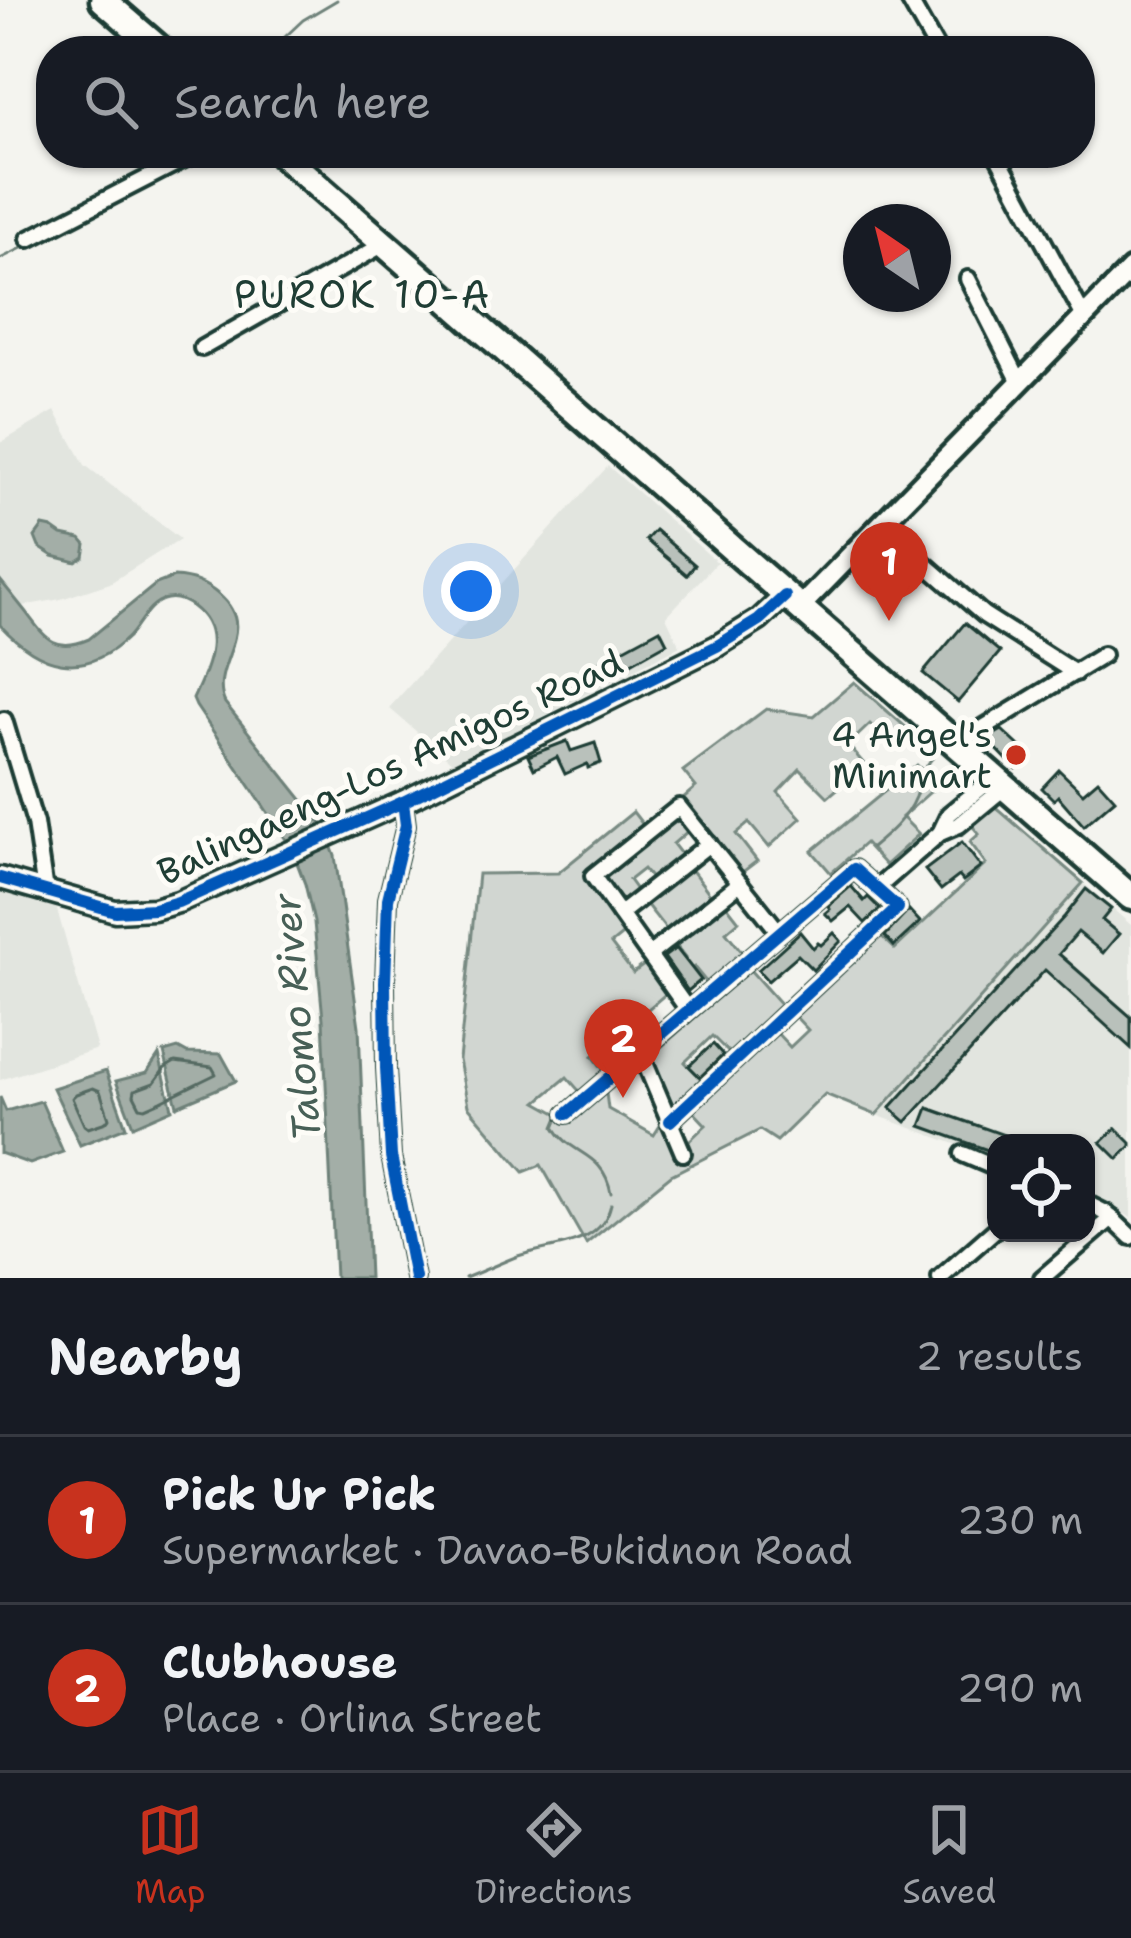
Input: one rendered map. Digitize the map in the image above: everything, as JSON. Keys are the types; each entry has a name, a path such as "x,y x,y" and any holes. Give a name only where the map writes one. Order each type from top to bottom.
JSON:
{"highway":[{"path":"103,0 145,36"},
{"path":"297,168 1131,896"}],"street":[{"path":"909,0 929,36"},
{"path":"29,239 167,168"},
{"path":"1004,168 1084,317"},
{"path":"202,348 385,244"},
{"name":"Balingaeng-Los Amigos Road","path":"0,878 116,911 178,902 403,802 717,646 792,602 880,525 1131,269"},
{"path":"968,279 1020,382"},
{"path":"880,525 985,615 1076,673"},
{"path":"957,745 1103,656"},
{"path":"4,720 35,823 45,891"},
{"path":"876,889 940,832 959,825 1000,782"},
{"path":"403,802 406,826 388,899 386,1068 392,1156 415,1278"},
{"path":"688,1010 593,875 679,807 779,932"},
{"path":"620,914 709,844"},
{"path":"567,1114 854,869 898,908 670,1121"},
{"path":"649,955 740,884"},
{"path":"640,1051 683,1153"},
{"path":"963,1154 987,1164"},
{"path":"1095,1208 1131,1237"},
{"path":"1042,1278 1112,1218"},
{"path":"940,1278 987,1237"}],"shaded area":[{"path":"55,411 85,465 180,539 110,583 22,606 0,580 0,443"},
{"path":"608,466 717,562 666,617 680,646 453,763 389,708"},
{"path":"854,682 909,730 890,744 870,724 848,745 865,765 828,797 800,769 778,792 801,818 769,847 749,823 736,834 757,861 740,874 682,799 696,787 683,771 766,709 814,716"},
{"path":"917,765 938,785 902,817 919,834 885,865 865,843 831,873 812,851"},
{"path":"992,804 1083,883 876,1115 825,1094 777,1141 760,1130 671,1175 586,1244 541,1165 524,1172 468,1106 459,1060 478,874 558,873 633,812 644,826 585,875 626,932 611,944 633,973 648,962 668,992 593,1056 605,1072 581,1093 567,1077 537,1102 571,1121 606,1093 608,1109 654,1135 663,1121 678,1158 690,1152 687,1143 706,1125 692,1110 776,1032 790,1047 808,1030 794,1015 880,935 895,949 986,864 970,842 979,834 969,822"},
{"path":"678,818 688,831 673,844 684,858 654,882 643,869 629,880 639,894 625,905 603,877"},
{"path":"691,869 713,898 668,932 646,904"},
{"path":"1083,883 1131,925 1131,1218 1095,1195 1095,1134 987,1134 987,1156 876,1115"},
{"path":"0,889 55,903 97,1049 0,1080"},
{"path":"725,903 739,921 726,932 743,953 707,983 694,967 678,980 670,970 685,957 674,943"},
{"path":"750,970 782,1006 730,1054 712,1036 685,1062 702,1080 673,1105 653,1054"}],"water":[{"path":"43,526 81,539 86,545 84,557 76,562 39,547 35,537"},
{"path":"174,577 203,584 231,608 236,622 221,689 225,703 324,827 335,856 359,1027 369,1278 335,1278 323,1019 314,922 305,884 291,847 193,699 211,651 203,617 180,600 160,601 111,651 78,664 30,651 0,625 0,580 45,635 67,645 89,639 156,584"},
{"path":"178,1048 187,1053 221,1054 236,1081 177,1106 164,1052"},
{"path":"159,1055 172,1109 133,1126 116,1081 147,1073"},
{"path":"106,1071 126,1127 80,1145 53,1088"},
{"path":"0,1097 6,1111 41,1101 63,1152 30,1164 0,1153"}],"building":[{"path":"655,530 695,565 687,575 646,540"},
{"path":"965,623 1000,652 958,702 923,673"},
{"path":"660,629 667,643 590,686 582,671"},
{"path":"1002,730 1030,756 1016,769 987,739"},
{"path":"567,741 571,751 595,743 601,763 565,774 557,757 534,769 528,756"},
{"path":"1059,770 1083,793 1098,780 1115,799 1084,826 1058,796 1054,800 1042,788"},
{"path":"962,842 981,867 941,890 925,870"},
{"path":"851,886 864,901 868,897 880,909 865,923 850,907 833,921 825,913"},
{"path":"1086,889 1111,909 1102,920 1119,934 1103,953 1078,932 1059,954 1131,1017 1131,1048 1045,970 906,1122 890,1108"},
{"path":"909,910 920,922 894,946 885,936"},
{"path":"800,932 813,948 834,933 841,941 813,970 798,955 768,981 758,970"},
{"path":"676,948 701,980 688,991 664,957"},
{"path":"713,1044 723,1055 700,1077 689,1066"},
{"path":"928,1108 1001,1134 987,1134 987,1150 921,1126"},
{"path":"1116,1128 1131,1143 1118,1159 1101,1142"}],"waterway":[{"path":"286,36 337,0"},
{"path":"0,259 30,244"},
{"path":"967,726 995,709"},
{"path":"871,848 907,812 936,754"},
{"path":"559,1115 554,1127 601,1169 611,1193"},
{"path":"465,1278 518,1256 586,1237 606,1218 611,1204"}],"cycle path":[{"path":"0,878 115,911 178,902 403,802 717,646 759,620 785,596"},
{"path":"403,802 406,825 388,899 386,1068 391,1156 415,1278"},
{"path":"567,1114 854,869 898,908 670,1121"}],"place":[{"name":"Pick Ur Pick","path":"889,621"},
{"name":"4 Angel's Minimart","path":"1016,755"},
{"name":"Clubhouse","path":"623,1098"}],"district":[{"name":"PUROK 10-A","path":"363,294"}],"water label":[{"name":"Talomo River","path":"296,1017"}]}
